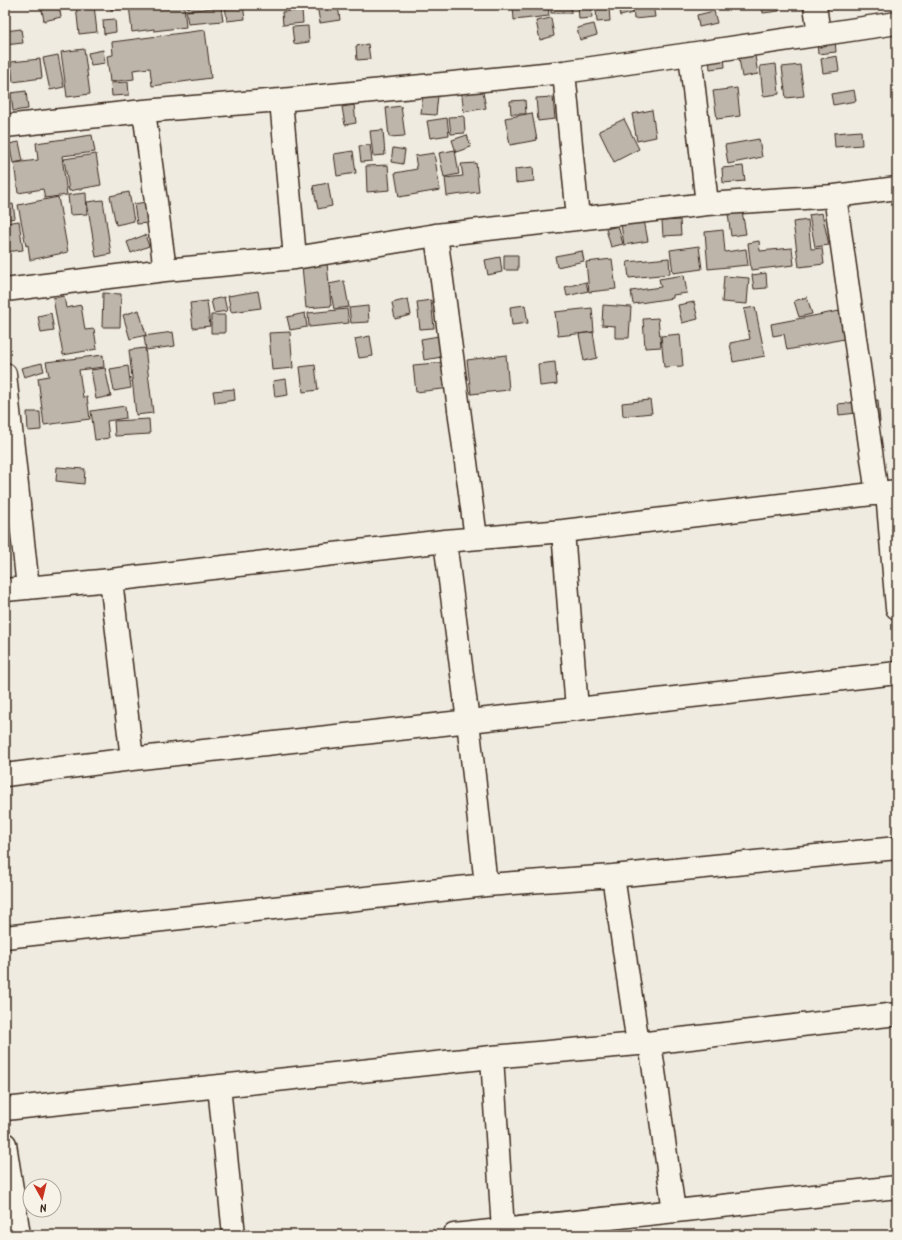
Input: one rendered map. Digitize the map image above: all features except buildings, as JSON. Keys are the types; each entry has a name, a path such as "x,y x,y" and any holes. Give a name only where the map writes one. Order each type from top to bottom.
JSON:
{"street":[{"path":"815,5 819,35"},
{"path":"5,126 144,111 281,100 564,72 819,35 897,22"},
{"path":"690,54 707,204"},
{"path":"564,72 578,218"},
{"path":"281,100 295,258"},
{"path":"144,111 165,270"},
{"path":"5,290 165,270 295,258 436,235 578,218 707,204 835,196 897,188"},
{"path":"835,196 887,493 897,608"},
{"path":"436,235 476,538"},
{"path":"5,374 28,588"},
{"path":"5,590 111,580 445,541 563,530 887,493"},
{"path":"563,530 577,709"},
{"path":"445,541 468,721 486,885"},
{"path":"111,580 132,759"},
{"path":"5,775 132,759 897,673"},
{"path":"5,937 486,885 613,876 897,848"},
{"path":"613,876 674,1211"},
{"path":"5,1109 492,1057 644,1044 897,1014"},
{"path":"492,1057 503,1230"},
{"path":"219,1086 234,1235"},
{"path":"5,1144 19,1235"},
{"path":"454,1235 897,1188"}]}
